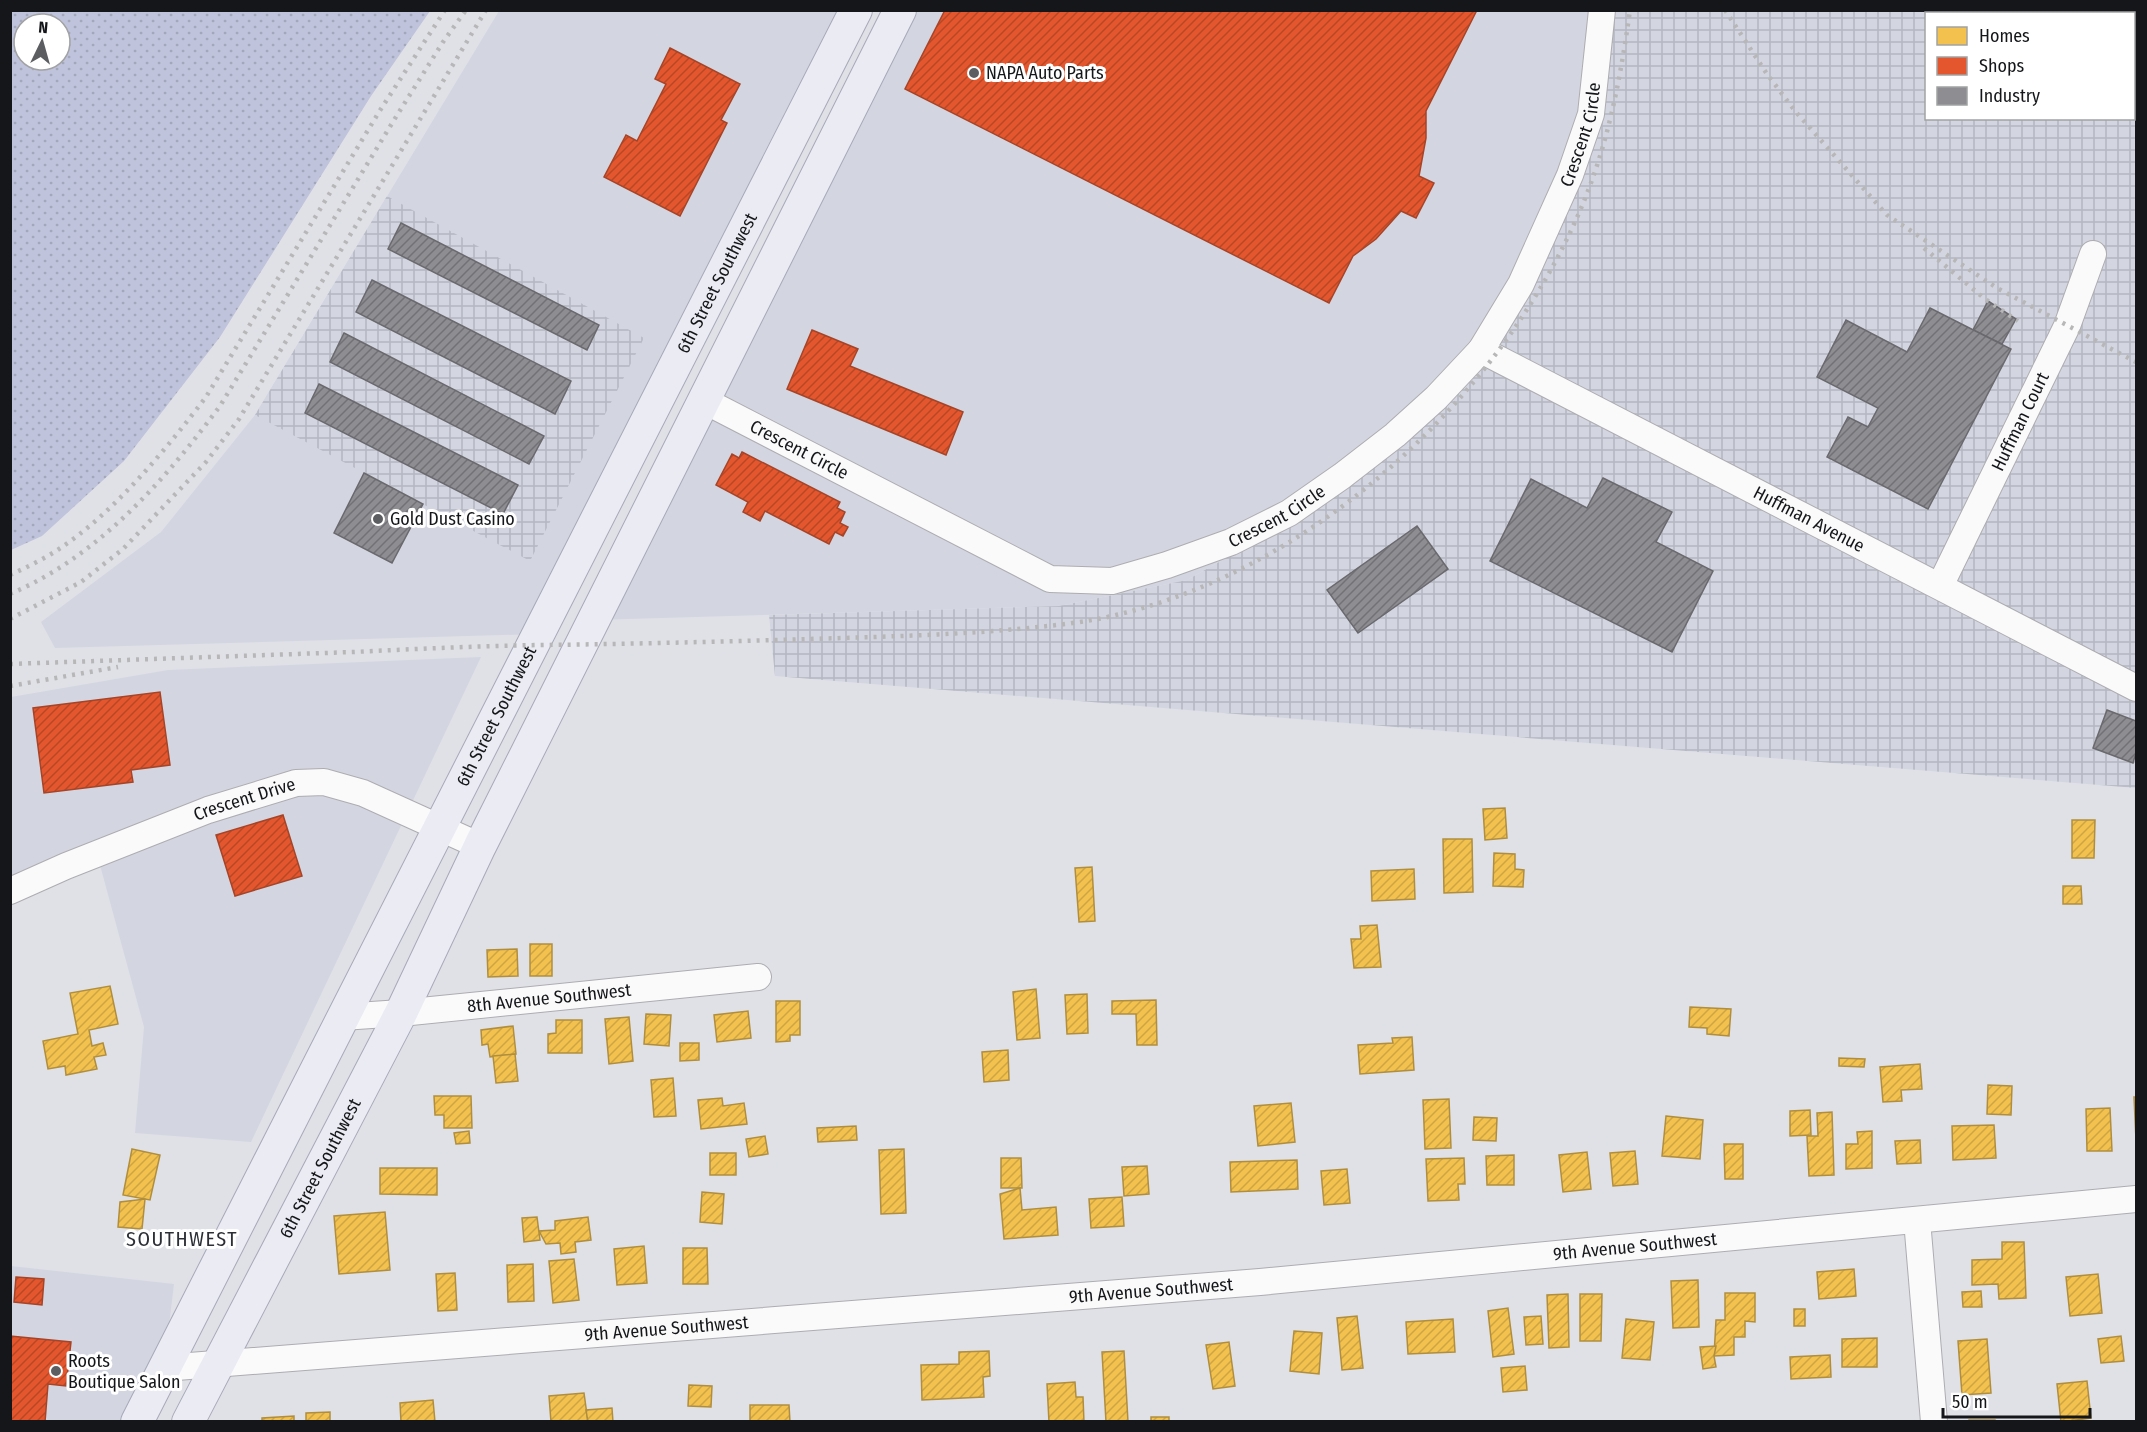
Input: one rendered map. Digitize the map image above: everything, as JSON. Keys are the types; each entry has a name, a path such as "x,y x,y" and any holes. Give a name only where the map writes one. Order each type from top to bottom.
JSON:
{"main road":[{"name":"6th Street Southwest","path":"137,1422 856,10"},
{"name":"6th Street Southwest","path":"188,1422 401,1013 480,846 900,10"}],"street":[{"name":"Crescent Circle","path":"705,401 1050,579 1112,581 1232,542 1289,513 1342,476 1395,435 1436,399 1481,350 1521,285 1570,175 1591,114 1602,10"},
{"name":"Huffman Court","path":"1940,585 2067,326 2093,254"},
{"name":"Huffman Avenue","path":"1481,350 2136,688"},
{"name":"Crescent Drive","path":"10,891 76,862 208,810 296,783 324,782 363,793 480,846"},
{"name":"8th Avenue Southwest","path":"342,1017 758,977"},
{"name":"9th Avenue Southwest","path":"164,1368 1260,1282 2136,1199"},
{"path":"1917,1220 1934,1422"}],"shaded area":[{"path":"11,10 430,11 371,96 220,337 124,461 42,536 11,550"},
{"path":"499,11 855,11 539,634 55,648 41,622 161,532 255,415"},
{"path":"900,11 1610,11 1607,76 1461,388 1308,512 1187,580 1059,606 594,620"},
{"path":"1610,11 2136,11 2136,788 775,676 769,615 1059,606 1187,580 1308,512 1461,388 1555,236"},
{"path":"387,196 644,338 530,561 255,415"},
{"path":"481,657 251,1142 135,1133 144,1027 97,854 11,892 11,697 168,670"},
{"path":"11,1266 174,1284 164,1368 137,1421 11,1422"}],"building: Homes":[{"path":"1505,808 1507,838 1485,840 1483,809"},
{"path":"2072,820 2095,820 2094,858 2072,858"},
{"path":"1443,839 1472,839 1473,892 1444,893"},
{"path":"1494,853 1515,854 1515,869 1524,870 1523,887 1493,886"},
{"path":"1092,867 1095,921 1079,922 1075,868"},
{"path":"1414,869 1415,899 1372,901 1371,871"},
{"path":"2063,886 2081,886 2082,904 2063,904"},
{"path":"1377,925 1381,967 1354,968 1351,939 1361,939 1360,926"},
{"path":"530,944 552,944 552,976 530,976"},
{"path":"517,949 518,976 488,977 487,950"},
{"path":"110,986 118,1024 89,1030 92,1046 103,1043 106,1055 94,1057 97,1069 66,1075 65,1066 48,1069 43,1041 78,1034 70,993"},
{"path":"1036,989 1040,1038 1017,1040 1013,992"},
{"path":"1087,994 1088,1033 1067,1034 1065,995"},
{"path":"1156,1000 1157,1045 1137,1045 1136,1014 1112,1014 1112,1001"},
{"path":"776,1001 800,1001 800,1035 790,1035 790,1041 776,1042"},
{"path":"1690,1007 1731,1009 1729,1036 1707,1034 1707,1028 1689,1027"},
{"path":"748,1011 751,1038 717,1042 714,1015"},
{"path":"646,1014 671,1015 669,1046 644,1044"},
{"path":"629,1017 633,1061 609,1064 605,1019"},
{"path":"556,1020 582,1020 582,1053 548,1053 548,1034 556,1033"},
{"path":"513,1026 516,1054 490,1057 488,1044 482,1045 481,1030"},
{"path":"1412,1037 1414,1070 1360,1074 1358,1045 1393,1043 1392,1038"},
{"path":"680,1043 699,1043 699,1060 680,1061"},
{"path":"1008,1050 1009,1080 984,1082 982,1052"},
{"path":"515,1054 518,1081 496,1083 493,1056"},
{"path":"1839,1058 1865,1059 1864,1067 1839,1066"},
{"path":"1920,1064 1922,1089 1901,1090 1902,1101 1883,1102 1880,1067"},
{"path":"673,1078 676,1116 654,1117 651,1080"},
{"path":"1988,1085 2012,1086 2011,1115 1987,1114"},
{"path":"434,1096 471,1096 472,1128 444,1128 444,1115 435,1115"},
{"path":"2134,1097 2136,1097 2136,1140"},
{"path":"722,1098 723,1106 744,1103 747,1124 701,1129 698,1100"},
{"path":"1449,1099 1451,1148 1425,1149 1423,1100"},
{"path":"1291,1103 1295,1142 1258,1146 1254,1106"},
{"path":"2110,1108 2112,1151 2087,1151 2086,1109"},
{"path":"1810,1110 1811,1135 1790,1136 1790,1111"},
{"path":"1832,1112 1834,1175 1809,1176 1807,1136 1818,1136 1817,1113"},
{"path":"1666,1116 1703,1120 1700,1159 1662,1156"},
{"path":"1474,1117 1497,1118 1496,1141 1473,1140"},
{"path":"1994,1125 1996,1158 1953,1160 1952,1126"},
{"path":"856,1126 857,1140 818,1142 817,1128"},
{"path":"469,1131 470,1143 456,1144 454,1133"},
{"path":"1872,1131 1872,1168 1846,1169 1846,1144 1858,1144 1857,1132"},
{"path":"765,1136 768,1154 749,1157 746,1139"},
{"path":"1920,1140 1921,1163 1897,1164 1895,1141"},
{"path":"1724,1144 1743,1144 1743,1179 1725,1179"},
{"path":"132,1149 160,1155 150,1200 123,1195"},
{"path":"904,1149 906,1213 881,1214 879,1150"},
{"path":"1635,1151 1638,1184 1613,1186 1610,1153"},
{"path":"1587,1152 1591,1189 1563,1192 1559,1155"},
{"path":"710,1153 736,1153 736,1175 710,1175"},
{"path":"1514,1155 1514,1185 1487,1185 1486,1156"},
{"path":"1001,1158 1021,1158 1022,1188 1001,1188"},
{"path":"1464,1158 1465,1184 1458,1184 1459,1200 1428,1201 1426,1159"},
{"path":"1297,1160 1298,1189 1231,1192 1230,1162"},
{"path":"1147,1166 1149,1194 1124,1196 1122,1167"},
{"path":"380,1168 437,1168 437,1195 380,1194"},
{"path":"1347,1169 1350,1203 1324,1205 1321,1171"},
{"path":"1020,1188 1022,1210 1056,1207 1058,1235 1004,1239 1000,1194"},
{"path":"702,1192 724,1194 722,1224 700,1222"},
{"path":"1122,1197 1124,1226 1091,1228 1089,1199"},
{"path":"145,1199 142,1229 118,1227 120,1202"},
{"path":"385,1212 390,1270 339,1274 334,1216"},
{"path":"537,1217 540,1240 524,1242 522,1218"},
{"path":"588,1217 591,1240 575,1242 576,1252 561,1254 560,1243 546,1244 539,1231 555,1230 555,1221"},
{"path":"2002,1242 2024,1242 2026,1298 1999,1299 1998,1284 1972,1285 1972,1260 2002,1259"},
{"path":"644,1246 647,1283 617,1285 614,1249"},
{"path":"683,1248 707,1248 708,1284 683,1284"},
{"path":"574,1259 579,1300 553,1303 549,1261"},
{"path":"533,1264 534,1301 508,1302 507,1265"},
{"path":"1854,1269 1856,1296 1819,1299 1817,1272"},
{"path":"455,1273 457,1310 438,1311 436,1274"},
{"path":"2098,1274 2102,1313 2070,1316 2066,1277"},
{"path":"1698,1280 1699,1327 1673,1328 1671,1281"},
{"path":"1981,1291 1982,1307 1963,1307 1962,1292"},
{"path":"1725,1293 1755,1293 1755,1322 1745,1321 1745,1337 1734,1337 1734,1355 1714,1356 1716,1320 1725,1320"},
{"path":"1568,1294 1569,1347 1549,1348 1547,1295"},
{"path":"1580,1294 1602,1294 1601,1341 1580,1341"},
{"path":"1508,1308 1514,1354 1493,1357 1488,1311"},
{"path":"1794,1309 1805,1309 1805,1326 1794,1326"},
{"path":"1357,1316 1363,1368 1342,1370 1337,1318"},
{"path":"1541,1316 1543,1344 1526,1345 1524,1317"},
{"path":"1453,1319 1455,1352 1408,1354 1406,1322"},
{"path":"1626,1319 1654,1322 1650,1360 1622,1358"},
{"path":"1294,1331 1322,1333 1319,1374 1290,1371"},
{"path":"2121,1336 2124,1361 2101,1363 2098,1339"},
{"path":"1877,1338 1877,1367 1842,1367 1842,1339"},
{"path":"1987,1339 1991,1393 1962,1395 1958,1341"},
{"path":"1229,1342 1235,1386 1213,1389 1206,1345"},
{"path":"1716,1346 1714,1356 1716,1367 1703,1369 1700,1347"},
{"path":"989,1351 990,1376 983,1377 984,1397 922,1400 921,1365 959,1364 959,1352"},
{"path":"1124,1351 1128,1422 1106,1422 1102,1352"},
{"path":"1830,1355 1831,1377 1791,1379 1790,1357"},
{"path":"1525,1366 1527,1390 1503,1392 1501,1368"},
{"path":"2087,1381 2091,1418 2061,1422 2057,1384"},
{"path":"1075,1382 1076,1397 1083,1397 1084,1422 1049,1422 1047,1384"},
{"path":"689,1385 712,1386 711,1407 688,1406"},
{"path":"584,1393 588,1422 551,1422 549,1396"},
{"path":"433,1400 435,1422 401,1422 400,1403"},
{"path":"750,1405 789,1405 790,1422 750,1422"},
{"path":"612,1408 613,1422 588,1422 586,1410"},
{"path":"330,1412 330,1422 306,1422 306,1413"},
{"path":"294,1416 294,1422 262,1422 262,1418"},
{"path":"1151,1417 1169,1417 1169,1422 1151,1422"},
{"path":"1969,1420 1995,1420 1995,1422 1969,1422"}],"building: Shops":[{"path":"945,10 1477,10 1426,111 1426,138 1419,176 1434,183 1416,218 1401,211 1376,239 1353,256 1329,303 905,89"},
{"path":"670,48 740,84 721,120 727,123 680,216 604,177 626,135 637,141 666,84 655,79"},
{"path":"812,330 858,349 850,366 963,412 946,455 787,389"},
{"path":"742,452 840,502 837,508 845,512 840,523 848,527 843,536 835,532 829,544 765,511 760,521 743,512 748,502 716,485 732,454 739,458"},
{"path":"160,692 170,765 131,770 133,782 44,793 33,708"},
{"path":"283,815 302,876 235,896 216,835"},
{"path":"16,1277 44,1279 42,1305 14,1302"},
{"path":"10,1336 71,1342 66,1386 48,1384 45,1422 10,1422"}],"building: Industry":[{"path":"2080,10 2136,10 2136,37 2135,12 2084,12"},
{"path":"401,223 599,325 587,350 388,249"},
{"path":"372,280 571,381 555,414 356,312"},
{"path":"1988,301 2016,319 2002,344 1973,330"},
{"path":"1930,308 2011,349 1928,509 1827,457 1848,417 1868,427 1878,408 1817,377 1846,320 1907,352"},
{"path":"344,333 544,436 529,464 330,362"},
{"path":"319,384 518,485 503,514 305,413"},
{"name":"Gold Dust Casino","path":"364,473 423,504 392,563 334,533"},
{"path":"1603,478 1672,512 1656,542 1713,571 1672,652 1490,561 1531,479 1587,508"},
{"path":"1417,526 1448,569 1358,633 1327,590"},
{"path":"2107,710 2136,721 2136,753 2133,763 2093,748"}],"railway":[{"path":"10,575 59,549 100,517 157,458 206,397 379,112 445,10"},
{"path":"10,594 42,578 101,538 152,488 199,434 220,406 394,120 466,10"},
{"path":"10,619 81,582 123,549 206,462 239,419 486,10"},
{"path":"10,664 493,646 959,633 1095,620 1191,591 1264,557 1333,513 1397,462 1455,403 1507,340 1550,272 1593,178 1613,107 1630,10"},
{"path":"1725,10 1767,74 1795,111 1887,215 1997,288 2136,362"},
{"path":"1924,248 1985,299 2018,321"},
{"path":"10,686 118,667"}],"place":[{"name":"NAPA Auto Parts","path":"974,73"},
{"name":"Gold Dust Casino","path":"378,519"},
{"name":"Roots Boutique Salon","path":"56,1371"}],"district":[{"name":"SOUTHWEST","path":"182,1239"}]}
